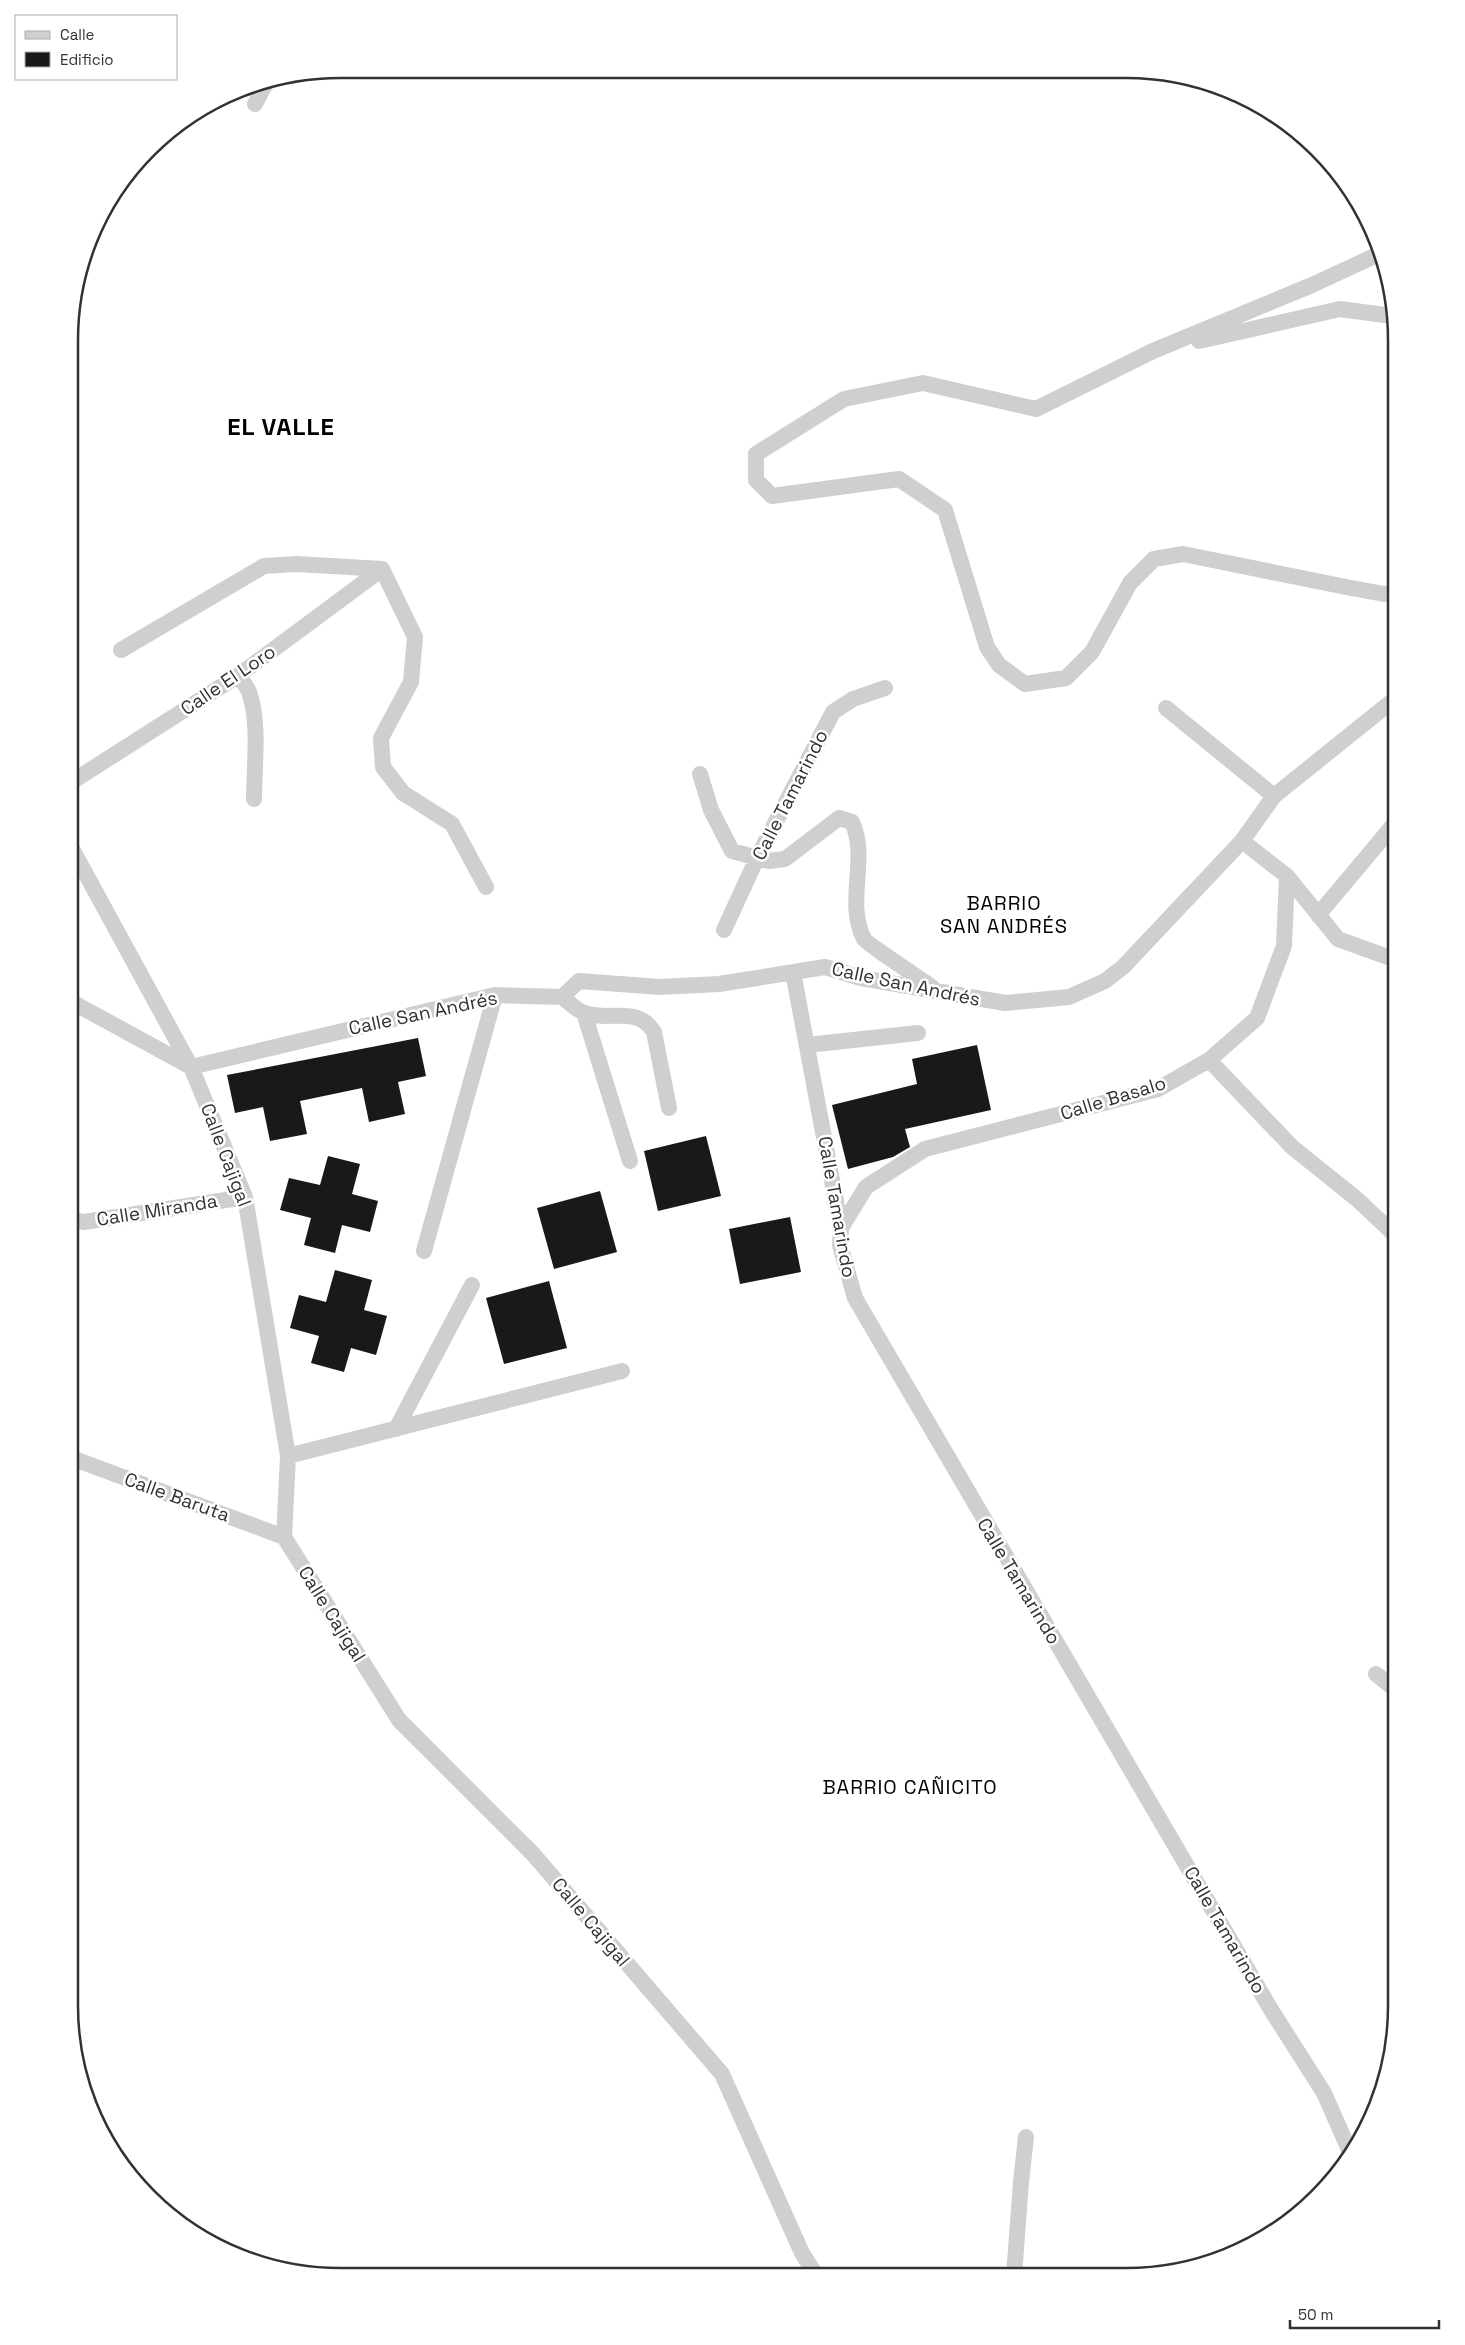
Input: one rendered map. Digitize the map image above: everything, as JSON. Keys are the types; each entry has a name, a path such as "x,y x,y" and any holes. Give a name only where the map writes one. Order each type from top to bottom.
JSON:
{"street":[{"path":"255,104 263,89"},
{"path":"1374,256 1303,289 1153,351 1036,409 923,383 844,399 756,454 756,480 772,496 900,479 945,510 987,646 999,665 1025,684 1066,678 1092,652 1130,583 1154,559 1183,554 1388,594"},
{"path":"1153,351 1340,308 1386,315"},
{"path":"121,650 264,566 296,564 382,569 415,637 411,682 382,738 383,767 404,793 452,824 486,887"},
{"name":"Calle El Loro","path":"78,778 239,676 382,569"},
{"path":"239,676 249,693 253,713 255,732 254,799"},
{"name":"Calle Tamarindo","path":"724,930 747,884 757,858 833,712 853,699 885,688"},
{"name":"Calle San Andrés","path":"191,1067 494,995 562,997 579,981 660,987 719,984 825,967 861,978 937,990 959,997 1005,1004 1068,997 1085,991 1123,967 1242,841 1274,796 1388,704"},
{"path":"1166,708 1274,796"},
{"path":"700,774 711,810 732,851 769,861 785,859 839,818 852,822 858,834 856,908 865,940 937,990"},
{"path":"1318,915 1388,832"},
{"path":"1242,841 1287,876 1338,939 1388,957"},
{"name":"Calle Cajigal","path":"78,860 191,1067 245,1196 288,1456 284,1537 399,1720 533,1854 722,2074 802,2253 812,2268"},
{"name":"Calle Basalo","path":"841,1228 866,1186 925,1149 1158,1089 1209,1060 1258,1018 1284,946 1287,876"},
{"name":"Calle Tamarindo","path":"793,972 841,1228 840,1246 855,1298 1270,2008 1324,2093 1347,2145"},
{"path":"424,1251 494,995"},
{"path":"562,997 584,1013 639,1018 648,1023 654,1032 669,1108"},
{"path":"78,1005 191,1067"},
{"path":"584,1013 630,1161"},
{"path":"807,1045 918,1033"},
{"path":"1209,1060 1292,1147 1358,1200 1388,1228"},
{"name":"Calle Miranda","path":"78,1221 84,1222 245,1196"},
{"path":"396,1429 472,1285"},
{"path":"288,1456 622,1371"},
{"name":"Calle Baruta","path":"78,1460 284,1537"},
{"path":"1376,1674 1388,1684"},
{"path":"1015,2268 1020,2182 1026,2137"}],"building":[{"path":"418,1038 426,1076 398,1082 405,1114 369,1122 362,1088 300,1101 307,1134 270,1141 263,1107 235,1113 227,1075"},
{"path":"977,1045 991,1110 905,1129 910,1147 893,1157 848,1169 832,1105 917,1084 912,1059"},
{"path":"706,1136 721,1196 658,1211 644,1151"},
{"path":"328,1156 360,1164 352,1194 378,1201 370,1232 342,1225 335,1253 304,1245 311,1218 280,1210 289,1178 320,1185"},
{"path":"600,1191 617,1252 554,1269 537,1208"},
{"path":"790,1217 801,1272 740,1284 729,1229"},
{"path":"335,1270 372,1280 364,1310 387,1316 376,1355 351,1348 344,1372 311,1363 319,1336 290,1328 299,1295 326,1302"},
{"path":"549,1281 567,1348 504,1364 486,1298"}],"district":[{"name":"EL VALLE","path":"281,426"},
{"name":"BARRIO SAN ANDRÉS","path":"1004,914"},
{"name":"BARRIO CAÑICITO","path":"910,1787"}]}
